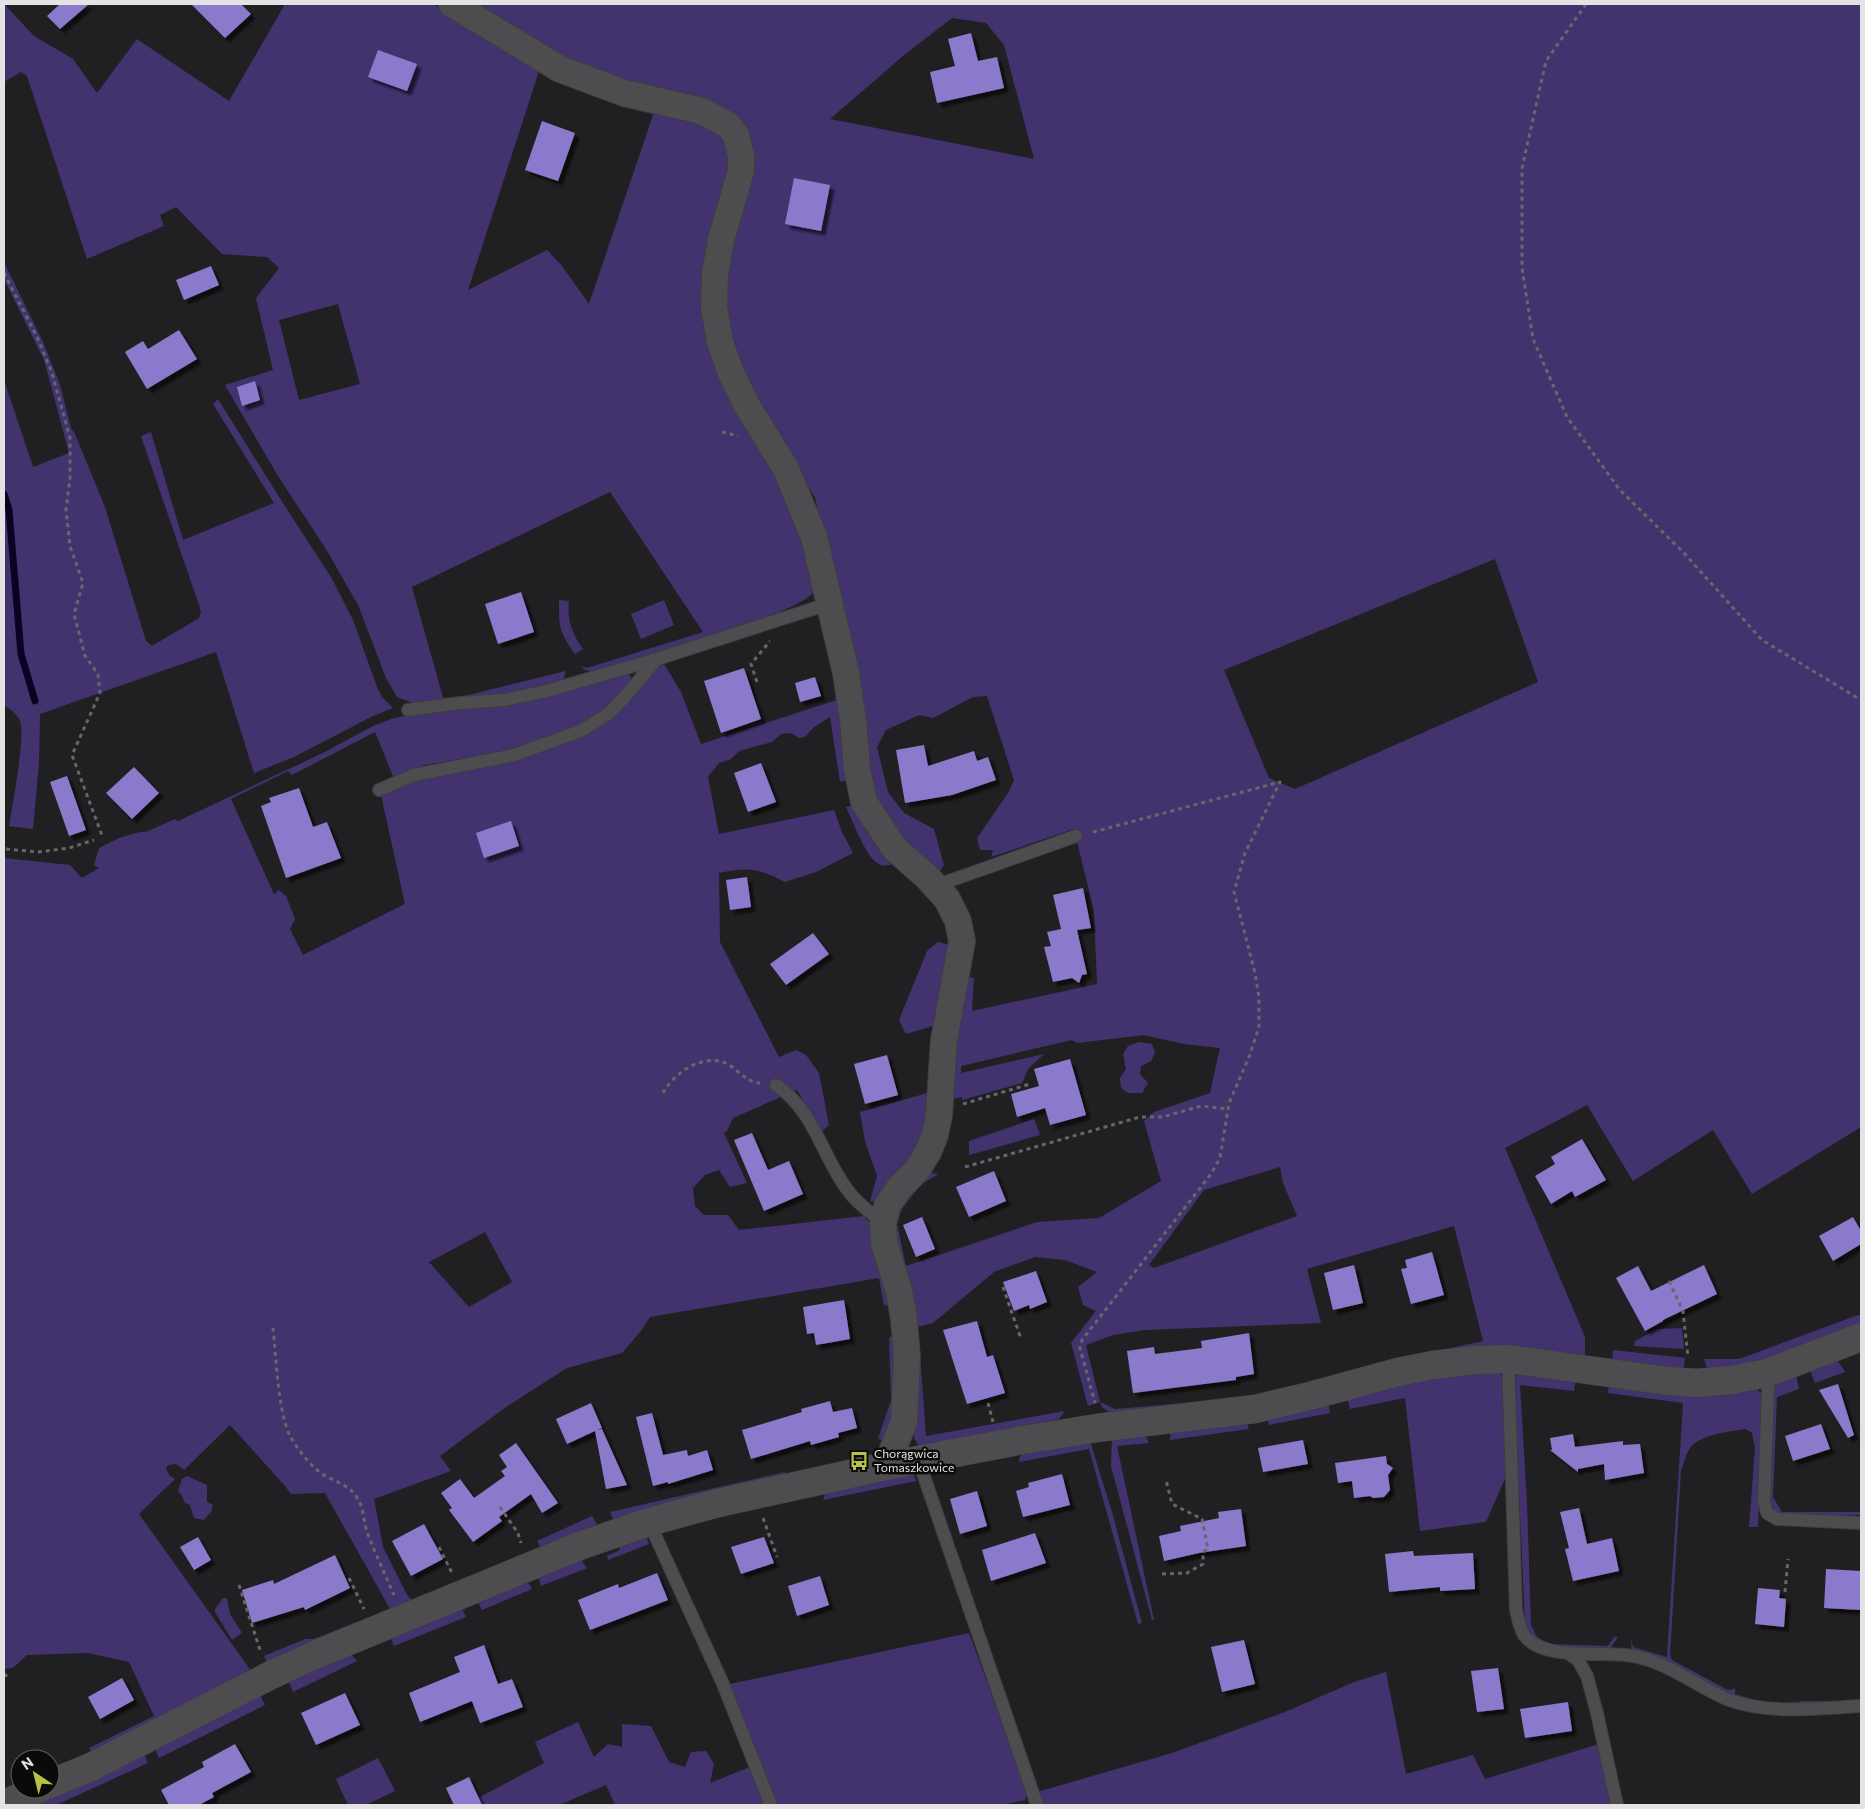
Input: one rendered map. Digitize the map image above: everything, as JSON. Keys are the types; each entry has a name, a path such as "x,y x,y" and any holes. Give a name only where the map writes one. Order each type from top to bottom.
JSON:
{"street":[{"path":"452,4 560,69 624,93 702,111 728,125 736,135 741,156 741,171 722,240 715,276 714,306 720,342 731,373 746,404 786,469 814,537 828,604 846,673 853,720 857,768 864,802 895,849 947,899 958,921 962,941 944,1040 939,1115 935,1135 928,1152 917,1170 899,1188 887,1206 883,1222 884,1243 899,1291 908,1358 904,1422 886,1466"},
{"path":"60,1780 91,1767 271,1675 405,1618 582,1545 649,1522 718,1503 918,1459 1097,1428 1255,1408 1433,1365 1476,1360 1508,1359 1692,1383 1731,1380 1767,1373 1861,1337"},
{"path":"4,1804 16,1799"}],"lane":[{"path":"408,710 513,698 547,691 657,659 828,604"},
{"path":"379,790 414,775 514,755 581,731 608,714 657,659"},
{"path":"935,886 1076,836"},
{"path":"776,1085 789,1094 801,1108 848,1191 866,1209 883,1222"},
{"path":"1508,1359 1516,1610 1524,1635 1534,1644 1546,1649 1568,1653 1633,1656 1651,1661 1729,1700 1752,1706 1774,1709 1861,1706"},
{"path":"1767,1373 1764,1502 1767,1513 1777,1519 1861,1523"},
{"path":"918,1459 1036,1805"},
{"path":"649,1522 723,1684 771,1805"},
{"path":"1568,1653 1578,1660 1587,1676 1617,1805"}],"path":[{"path":"1586,4 1546,61 1522,168 1522,268 1533,339 1567,416 1618,489 1683,552 1762,640 1861,700"},
{"path":"4,273 38,339 52,373 70,438 70,479 66,510 70,546 83,583 74,614 86,656 98,674 100,693 72,755 103,838"},
{"path":"757,682 751,664 774,637"},
{"path":"1076,836 1280,782 1245,853 1234,892 1255,973 1259,997 1259,1026 1228,1108 1220,1158 1211,1174 1082,1340 1080,1348 1095,1404 1097,1428"},
{"path":"6,849 38,852 69,848 94,840"},
{"path":"663,1093 668,1083 678,1074 697,1064 709,1061 722,1062 732,1067 745,1078 756,1083 776,1085"},
{"path":"962,1104 1030,1084"},
{"path":"965,1167 1140,1117 1162,1117 1201,1106 1228,1108"},
{"path":"1669,1281 1683,1311 1688,1358"},
{"path":"1003,1287 1021,1339"},
{"path":"273,1328 278,1381 284,1419 289,1434 296,1446 316,1470 327,1478 346,1486 358,1498 362,1506 368,1534 405,1618"},
{"path":"988,1403 994,1424"},
{"path":"1162,1574 1186,1573 1203,1564 1203,1552 1208,1549 1202,1519 1172,1504 1166,1480"},
{"path":"500,1508 518,1533 523,1548"},
{"path":"760,1510 777,1557"},
{"path":"439,1547 456,1580"},
{"path":"1785,1592 1788,1559"},
{"path":"349,1578 364,1610"},
{"path":"239,1585 262,1657"}],"shaded area":[{"path":"4,4 34,36 73,59 97,93 137,39 229,101 285,4 433,4 540,68 468,290 547,250 562,266 589,304 655,109 692,115 718,127 725,134 731,147 732,164 726,203 706,277 708,335 711,351 718,372 733,402 773,460 794,501 810,550 816,581 814,591 803,601 780,612 714,636 598,671 584,669 580,666 587,668 703,632 610,492 412,587 444,701 566,671 564,678 560,682 501,695 416,704 397,697 386,678 358,605 326,549 278,476 225,385 273,370 256,298 279,268 267,257 222,254 176,207 160,215 164,226 87,259 27,76 21,72 4,82","holes":["338,304 360,384 299,400 279,320"]},
{"path":"470,4 1861,4 1861,1127 1752,1194 1713,1130 1633,1181 1587,1105 1505,1148 1585,1337 1585,1359 1427,1353 1483,1341 1454,1226 1307,1269 1321,1323 1145,1330 1113,1335 1086,1345 1100,1402 1088,1406 1071,1343 1096,1311 1083,1305 1078,1287 1097,1272 1065,1260 1035,1257 994,1272 933,1323 918,1327 926,1436 1065,1411 1059,1419 919,1446 914,1438 914,1374 895,1255 896,1208 927,1173 939,1174 921,1184 902,1209 897,1224 906,1266 1037,1222 1099,1218 1161,1181 1144,1121 1154,1112 1210,1093 1220,1048 1184,1044 1144,1035 1077,1043 1072,1040 961,1066 961,1073 1044,1054 1028,1069 1022,1083 962,1100 962,1097 953,1099 952,1045 967,977 974,978 972,1011 1097,984 1094,911 1074,829 991,857 993,850 980,850 977,838 1008,793 1014,780 987,696 973,697 933,718 919,715 886,730 877,747 888,792 904,813 934,829 944,865 940,871 930,869 887,827 873,803 839,599 815,498 732,356 724,282 753,155 749,134 738,116 614,81 550,52","holes":["952,18 986,23 1004,45 1034,159 830,119 903,56","1495,559 1538,682 1295,789 1269,778 1224,670","1280,1167 1283,1183 1297,1216 1154,1268 1149,1265 1204,1190"]},
{"path":"4,262 43,342 60,385 71,428 105,507 146,641 152,646 199,618 201,611 141,436 151,432 183,540 274,503 213,404 218,399 331,577 353,620 377,687 382,697 393,708 371,717 294,757 254,773 216,652 40,714 39,763 33,829 9,826 20,755 21,729 17,716 4,705 4,380 33,467 69,453 44,360 4,279"},
{"path":"559,600 569,601 571,626 583,649 575,654 561,629"},
{"path":"664,600 674,625 641,639 631,614"},
{"path":"664,664 681,692 701,744 840,699 849,780 840,782 830,717 814,727 805,737 799,738 791,733 781,734 772,742 739,751 731,759 719,763 708,777 719,834 834,810 842,832 853,853 816,872 785,882 760,871 753,870 719,873 720,942 779,1057 796,1050 806,1055 819,1073 829,1125 821,1132 797,1090 733,1118 727,1131 724,1133 747,1183 730,1187 719,1170 705,1175 693,1188 695,1206 704,1215 728,1215 739,1230 864,1216 873,1227 889,1304 884,1306 879,1278 650,1317 622,1353 567,1368 506,1407 440,1456 451,1471 374,1499 383,1547 407,1595 412,1600 424,1595 422,1600 370,1620 369,1618 390,1609 325,1493 291,1494 230,1425 184,1470 176,1464 168,1465 166,1468 169,1475 175,1479 139,1514 249,1668 251,1675 95,1755 89,1748 154,1716 129,1662 87,1653 27,1655 13,1668 4,1669 4,858 70,865 82,878 99,868 94,865 99,848 119,838 146,832 175,819 178,821 325,752 373,726 394,718 624,674 630,675 632,680 604,710 587,722 565,733 503,751 426,765 393,776 375,732 292,775 288,771 231,799 274,894 279,890 286,896 295,919 290,929 303,955 405,904 381,795 426,777 506,763 579,738 609,720 626,705 654,670","holes":["485,1232 512,1282 469,1307 429,1262"]},
{"path":"852,806 896,863 886,866 882,865 877,863 868,853 846,807"},
{"path":"938,942 949,945 936,1025 906,1034 899,1020 927,951"},
{"path":"1139,1042 1152,1044 1155,1053 1151,1061 1141,1066 1140,1074 1148,1083 1142,1093 1128,1093 1121,1088 1120,1078 1126,1069 1123,1054 1128,1046"},
{"path":"931,1092 930,1126 883,1203 870,1201 877,1176 865,1141 860,1112"},
{"path":"1034,1119 1040,1135 969,1155 969,1141"},
{"path":"1861,1314 1861,1327 1768,1362 1708,1372 1704,1359 1739,1359"},
{"path":"1682,1328 1684,1349 1634,1346 1635,1341 1657,1329"},
{"path":"900,1335 900,1381 888,1441 878,1439 891,1400 889,1337"},
{"path":"1613,1350 1685,1358 1683,1372 1612,1364"},
{"path":"1833,1360 1838,1361 1845,1372 1815,1383 1809,1368"},
{"path":"1495,1369 1501,1375 1503,1382 1507,1474 1486,1522 1420,1531 1405,1398 1350,1409 1347,1396 1382,1387"},
{"path":"1517,1374 1576,1378 1574,1391 1520,1385 1527,1502 1531,1625 1537,1637 1550,1644 1608,1646 1614,1637 1618,1637 1610,1649 1571,1648 1543,1643 1531,1634 1525,1623 1514,1382"},
{"path":"1796,1375 1799,1389 1777,1397 1773,1497 1782,1512 1861,1512 1861,1515 1800,1515 1778,1513 1773,1508 1769,1499 1774,1387 1777,1380"},
{"path":"1609,1382 1755,1387 1761,1393 1763,1399 1758,1527 1749,1527 1755,1448 1752,1433 1746,1429 1724,1432 1700,1440 1690,1448 1681,1471 1670,1655 1672,1660 1726,1689 1732,1690 1735,1688 1735,1694 1761,1702 1784,1704 1803,1701 1861,1701 1777,1705 1739,1698 1632,1652 1631,1639 1633,1647 1667,1657 1683,1403 1608,1393"},
{"path":"1220,1400 1113,1415 1102,1407 1100,1402 1115,1409"},
{"path":"1328,1400 1330,1413 1269,1425 1267,1415"},
{"path":"1245,1419 1249,1429 1170,1440 1171,1428"},
{"path":"1144,1431 1149,1443 1117,1446 1154,1620 1152,1620 1111,1466 1112,1435"},
{"path":"1089,1438 1112,1512 1142,1623 1138,1624 1089,1449 1019,1462 1020,1456 1030,1448"},
{"path":"785,1472 785,1475 613,1519 610,1512"},
{"path":"907,1472 914,1475 916,1481 823,1500 826,1491"},
{"path":"187,1476 207,1485 207,1502 213,1505 211,1512 204,1520 194,1518 190,1505 185,1503 178,1491 182,1479"},
{"path":"592,1516 597,1524 541,1548 537,1541"},
{"path":"645,1533 649,1544 608,1560 607,1556 620,1550 617,1543"},
{"path":"580,1558 587,1568 541,1586 539,1578 544,1571"},
{"path":"520,1580 529,1584 532,1589 482,1610 476,1598"},
{"path":"223,1598 227,1598 230,1614 242,1633 232,1640 215,1612"},
{"path":"462,1608 466,1617 394,1646 389,1633"},
{"path":"354,1623 354,1628 269,1666 264,1656 305,1639 314,1639"},
{"path":"969,1633 1028,1793 1025,1800 1001,1805 776,1805 730,1684"},
{"path":"348,1651 357,1661 293,1692 287,1678"},
{"path":"1386,1672 1406,1774 1473,1755 1485,1779 1599,1744 1612,1805 1042,1805 1037,1792 1172,1753 1285,1712 1354,1682"},
{"path":"258,1691 265,1705 159,1758 154,1746"},
{"path":"578,1722 594,1757 608,1744 622,1747 622,1724 651,1726 669,1762 685,1767 691,1752 706,1751 714,1764 710,1783 750,1767 765,1805 615,1805 606,1785 559,1805 465,1805 544,1763 535,1742"},
{"path":"143,1751 148,1763 56,1805 43,1805 41,1800 43,1799 60,1799 60,1791"},
{"path":"378,1758 395,1791 366,1805 348,1805 336,1779"}],"building":[{"path":"60,4 89,4 60,29 47,16"},
{"path":"191,4 241,4 251,14 225,38"},
{"path":"971,33 978,61 997,57 1004,88 937,103 930,72 955,66 948,39"},
{"path":"378,50 417,64 407,91 368,77"},
{"path":"542,121 575,133 558,181 525,170"},
{"path":"794,178 830,185 821,231 785,224"},
{"path":"211,266 219,285 184,300 176,280"},
{"path":"179,330 197,359 147,389 125,352 143,341 148,349"},
{"path":"255,381 260,400 242,406 237,387"},
{"path":"521,592 534,632 498,644 485,604"},
{"path":"744,668 761,719 721,733 704,681"},
{"path":"815,677 821,696 800,702 795,683"},
{"path":"924,745 928,766 974,751 977,761 988,757 996,780 952,795 905,803 896,750"},
{"path":"761,763 776,802 748,812 734,773"},
{"path":"134,767 159,793 132,819 106,793"},
{"path":"67,776 86,830 69,836 50,782"},
{"path":"299,788 313,827 327,822 341,858 286,878 261,806 271,802 269,798"},
{"path":"511,821 519,846 484,858 476,833"},
{"path":"747,877 751,907 730,910 726,880"},
{"path":"1083,888 1091,928 1077,930 1087,974 1082,975 1079,983 1072,978 1053,982 1044,947 1051,946 1047,932 1061,929 1053,895"},
{"path":"813,933 829,954 786,985 770,964"},
{"path":"887,1055 898,1095 865,1104 854,1064"},
{"path":"1070,1059 1086,1115 1050,1125 1045,1108 1017,1117 1011,1094 1039,1086 1034,1069"},
{"path":"752,1133 768,1170 789,1161 803,1194 764,1211 734,1140"},
{"path":"1582,1139 1606,1180 1575,1197 1572,1191 1551,1204 1535,1176 1555,1164 1551,1157"},
{"path":"994,1171 1006,1201 969,1217 956,1187"},
{"path":"922,1217 935,1249 916,1257 903,1225"},
{"path":"1853,1217 1861,1231 1861,1244 1833,1261 1819,1236"},
{"path":"1432,1252 1444,1295 1411,1304 1401,1269 1407,1268 1405,1260"},
{"path":"1354,1265 1363,1303 1333,1310 1324,1273"},
{"path":"1704,1265 1717,1294 1663,1320 1645,1331 1616,1278 1638,1266 1651,1291"},
{"path":"1036,1271 1047,1302 1030,1309 1029,1305 1014,1311 1003,1282"},
{"path":"844,1300 850,1339 816,1345 814,1333 807,1334 803,1307"},
{"path":"977,1321 987,1357 993,1355 1005,1393 967,1404 943,1330"},
{"path":"1249,1333 1254,1374 1236,1377 1236,1380 1133,1393 1127,1351 1154,1347 1155,1354 1202,1348 1201,1341"},
{"path":"1838,1384 1854,1435 1848,1438 1819,1390"},
{"path":"830,1401 833,1412 852,1408 857,1428 838,1433 839,1437 811,1445 810,1441 751,1459 742,1430 802,1412 801,1409"},
{"path":"591,1403 602,1428 597,1430 602,1429 627,1485 606,1489 595,1431 567,1444 556,1419"},
{"path":"652,1413 663,1455 687,1450 688,1456 707,1450 713,1470 668,1484 668,1482 653,1486 636,1417"},
{"path":"1821,1424 1830,1449 1793,1461 1785,1436"},
{"path":"1573,1434 1575,1447 1623,1441 1623,1445 1640,1444 1644,1473 1605,1480 1604,1464 1578,1469 1578,1472 1550,1450 1552,1450 1550,1438"},
{"path":"1303,1440 1308,1464 1263,1472 1258,1448"},
{"path":"516,1443 558,1503 542,1513 531,1494 499,1517 502,1521 473,1542 449,1510 452,1508 441,1493 460,1479 474,1498 505,1476 501,1471 507,1467 499,1455"},
{"path":"1386,1456 1387,1464 1393,1468 1388,1475 1390,1490 1384,1497 1354,1498 1352,1481 1338,1483 1335,1463"},
{"path":"1062,1474 1070,1505 1023,1517 1016,1491 1029,1487 1028,1483"},
{"path":"977,1491 987,1526 960,1534 950,1499"},
{"path":"1579,1508 1587,1544 1612,1538 1619,1571 1573,1581 1565,1549 1569,1548 1560,1512"},
{"path":"1241,1509 1246,1546 1199,1553 1164,1561 1159,1536 1181,1531 1180,1526 1219,1518 1218,1512"},
{"path":"424,1524 443,1559 411,1576 392,1541"},
{"path":"1035,1533 1046,1563 991,1581 982,1550"},
{"path":"198,1537 211,1560 194,1570 180,1547"},
{"path":"764,1537 774,1563 741,1574 731,1547"},
{"path":"1413,1551 1414,1556 1473,1553 1475,1589 1440,1591 1440,1587 1389,1592 1385,1554"},
{"path":"335,1555 350,1588 305,1610 304,1607 252,1623 242,1590 273,1580 274,1584"},
{"path":"1826,1569 1861,1571 1861,1610 1824,1608"},
{"path":"657,1573 668,1600 590,1630 578,1600 618,1584 619,1588"},
{"path":"820,1576 829,1605 797,1616 788,1586"},
{"path":"1758,1588 1780,1590 1779,1598 1786,1599 1784,1627 1755,1624"},
{"path":"1244,1640 1255,1684 1222,1692 1211,1647"},
{"path":"484,1645 498,1684 512,1679 523,1707 480,1723 472,1701 420,1722 409,1693 460,1672 454,1657"},
{"path":"1498,1668 1504,1709 1477,1712 1471,1671"},
{"path":"122,1678 134,1700 100,1719 88,1697"},
{"path":"345,1693 360,1725 316,1745 301,1713"},
{"path":"1568,1702 1572,1731 1525,1738 1520,1709"},
{"path":"235,1744 251,1772 212,1793 214,1797 199,1805 169,1805 161,1790 204,1767 202,1762"},
{"path":"469,1777 482,1805 454,1805 446,1788"}],"waterway":[{"path":"4,494 9,510 21,654 35,701"}],"place":[{"name":"Chorągwica Tomaszkowice","path":"859,1461"}]}
